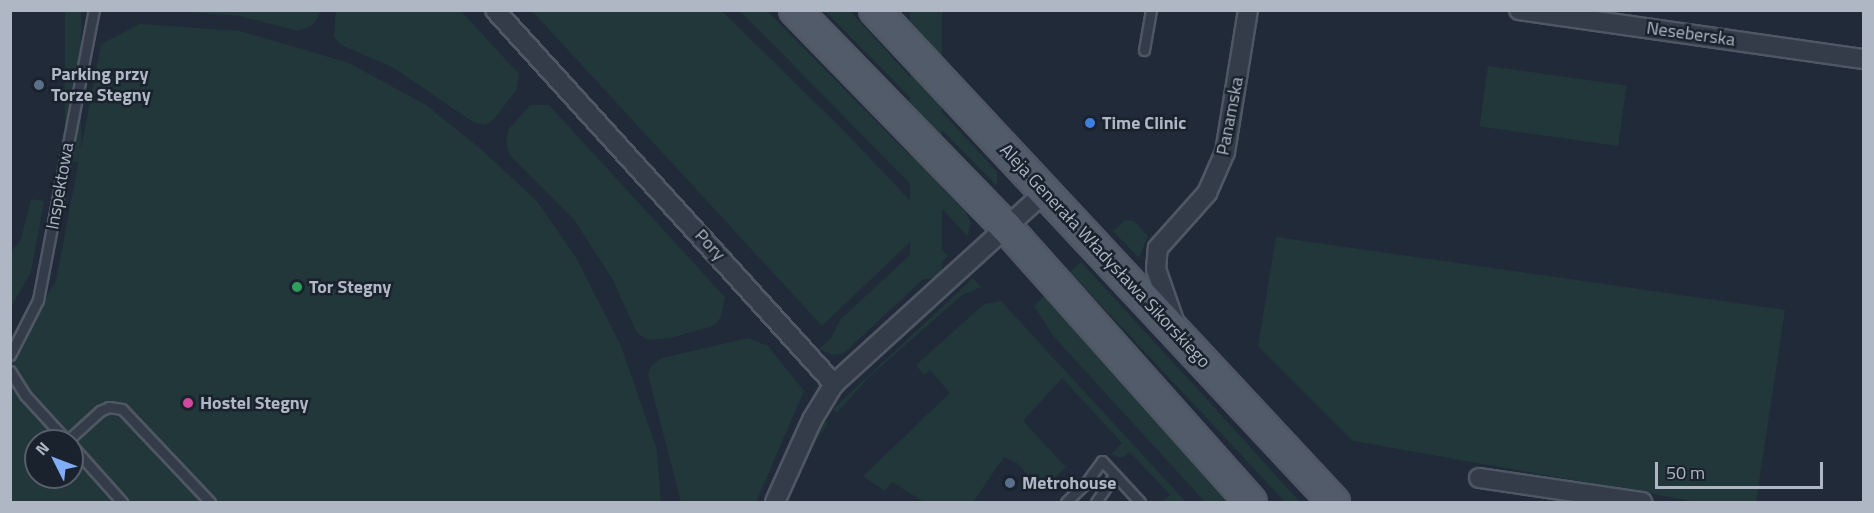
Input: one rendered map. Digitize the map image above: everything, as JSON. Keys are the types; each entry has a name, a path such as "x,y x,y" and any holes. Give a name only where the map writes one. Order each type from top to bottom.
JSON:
{"main road":[{"path":"795,10 1006,227 1251,502"},
{"name":"Aleja Generała Władysława Sikorskiego","path":"875,10 1334,502"}],"street":[{"name":"Pory","path":"495,10 834,384"},
{"name":"Panamska","path":"1182,339 1159,282 1156,259 1162,241 1207,193 1225,152 1248,10"},
{"name":"Neseberska","path":"1519,10 1863,58"},
{"path":"775,502 812,420 834,384 1045,192"},
{"path":"1479,478 1642,502"}],"lane":[{"name":"Inspektowa","path":"10,355 38,300 94,10"},
{"path":"1143,51 1151,10"},
{"path":"10,371 25,395 56,429"},
{"path":"80,429 100,411 109,407 123,409 210,502"},
{"path":"84,459 122,502"},
{"path":"1066,502 1102,461 1140,502"},
{"path":"1096,502 1114,475"}],"green space":[{"path":"65,11 81,11 81,162 65,162"},
{"path":"176,11 321,11 313,25 298,31 240,16"},
{"path":"336,11 461,11 519,74 517,89 495,118 486,125 473,122 394,68 341,45 334,37"},
{"path":"532,11 722,11 847,134 922,213 928,225 822,326"},
{"path":"740,11 767,11 966,212 971,224 967,236 943,210 932,206"},
{"path":"825,11 850,11 997,172 997,186"},
{"path":"910,11 942,11 942,279 910,279"},
{"name":"Tor Stegny","path":"140,24 240,31 349,63 426,105 483,151 537,201 577,259 621,346 657,450 661,502 11,502 10,355 56,281 101,44"},
{"path":"1488,66 1627,85 1618,146 1480,126"},
{"path":"530,105 549,105 725,297 721,317 715,325 671,338 648,340 637,333 613,280 575,221 509,154 506,141 509,129"},
{"path":"31,199 44,201 31,272 11,307 11,252 21,239"},
{"path":"1125,220 1134,221 1148,236 1139,258 1113,231"},
{"path":"1276,237 1785,310 1756,502 1698,502 1353,441 1258,346"},
{"path":"927,239 933,240 948,256 844,353 833,355 819,349 831,338 840,320"},
{"path":"1081,262 1300,502 1285,502 1070,272"},
{"path":"973,278 981,287 962,295 869,377 837,413 833,409"},
{"path":"1044,296 1231,502 1205,502 1055,338 1034,306"},
{"path":"1001,301 1186,502 1162,502 1170,495 1130,452 1122,458 1111,454 1122,443 1062,378 1023,421 1066,467 1042,490 1017,463 1004,457 973,502 924,502 892,482 885,491 863,476 950,393 930,370 924,375 916,365 984,304"},
{"path":"748,338 768,346 804,391 756,502 681,502 648,375 651,366 662,358"},
{"path":"824,421 828,424 783,483 779,480"}],"place":[{"name":"Parking przy Torze Stegny","path":"39,85"},
{"name":"Time Clinic","path":"1090,123"},
{"name":"Tor Stegny","path":"297,287"},
{"name":"Hostel Stegny","path":"188,403"},
{"name":"Metrohouse","path":"1010,483"}]}
